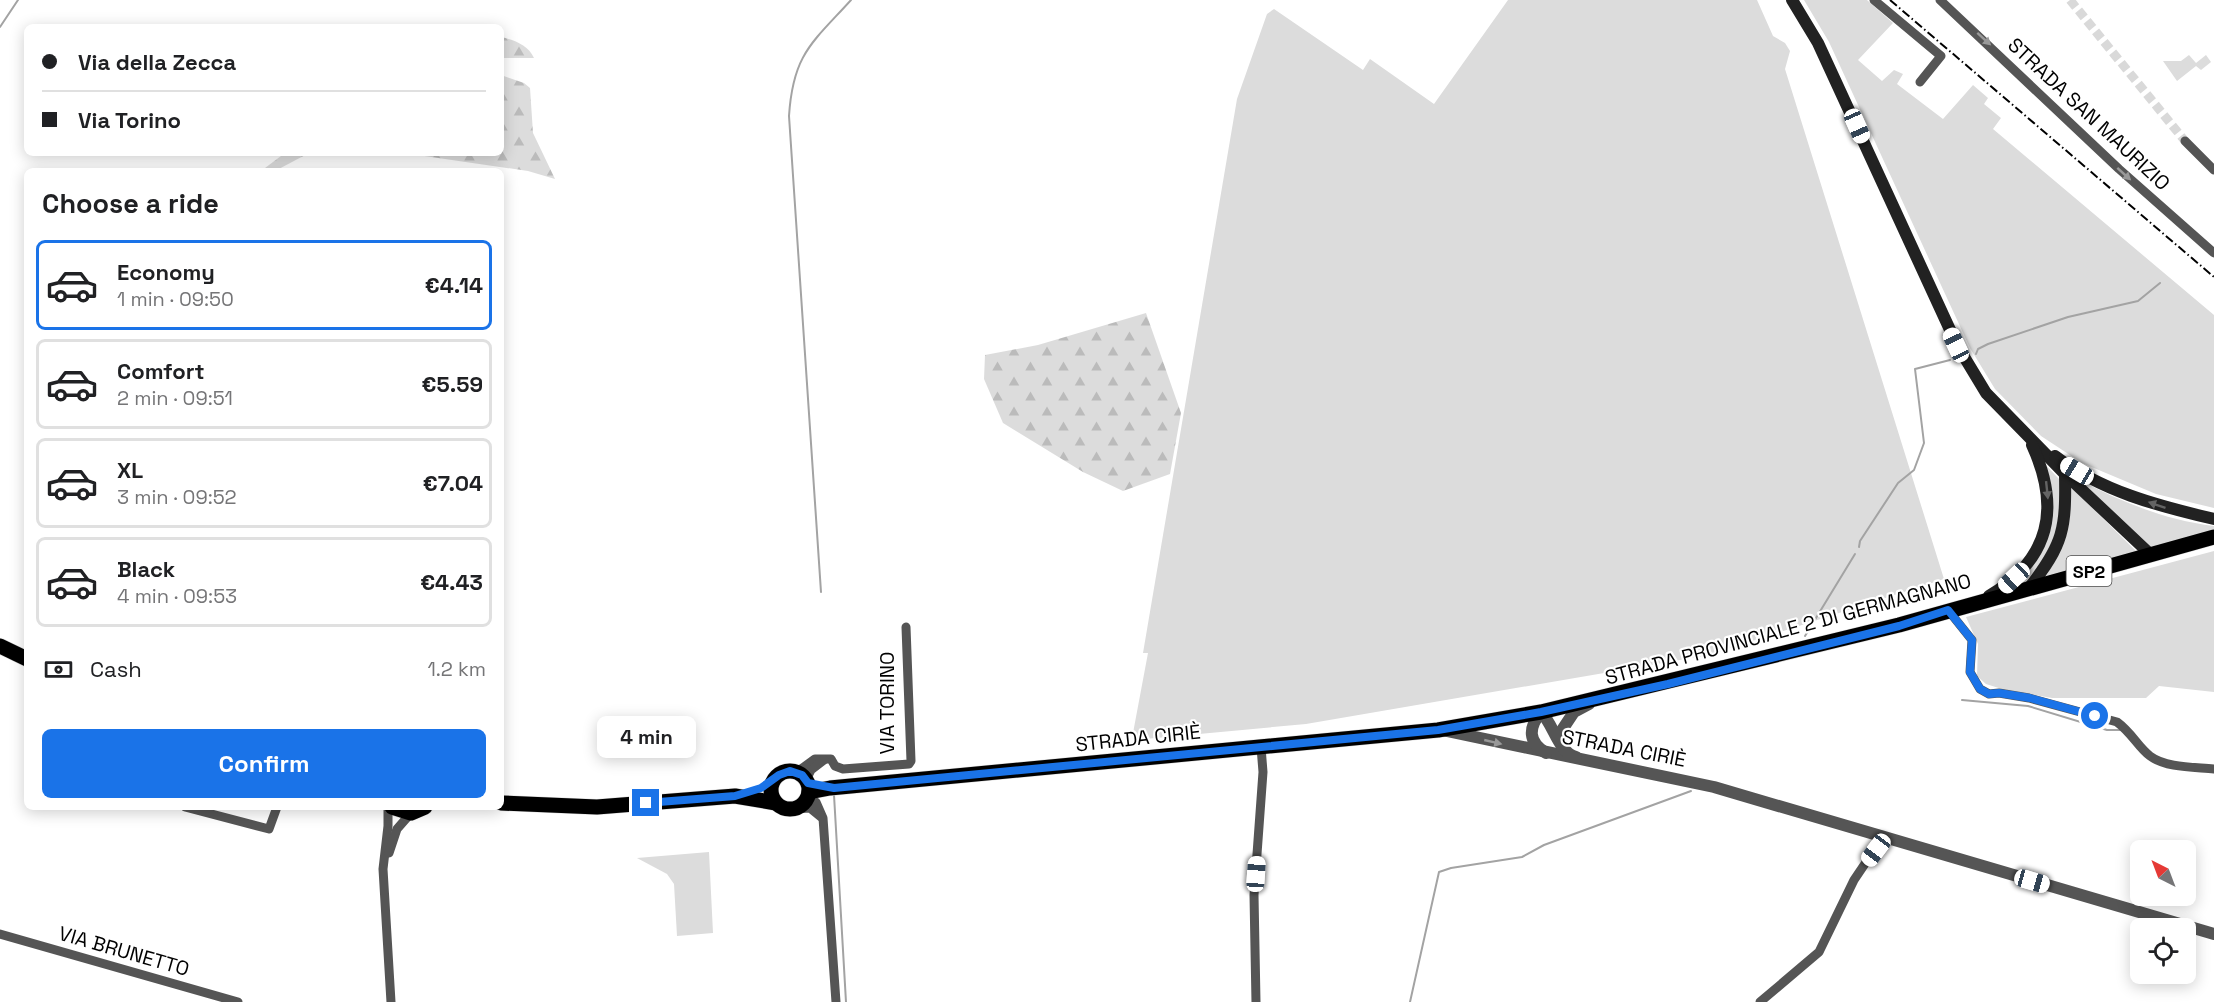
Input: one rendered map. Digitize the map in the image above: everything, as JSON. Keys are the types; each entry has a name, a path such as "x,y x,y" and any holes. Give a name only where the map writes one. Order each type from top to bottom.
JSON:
{"main road":[{"path":"1792,0 1818,43 1956,345 1986,393 2065,474 2150,554"},
{"path":"2028,435 2064,463 2118,491 2169,508 2214,519"},
{"path":"1983,600 2006,586 2023,569 2038,549 2045,531 2049,508 2046,481 2028,435"},
{"path":"2029,588 2058,548 2065,520 2065,474"},
{"name":"STRADA PROVINCIALE 2 DI GERMAGNANO","path":"1438,730 1600,699 1899,626 1983,600 2214,537"},
{"path":"0,646 24,658"},
{"name":"STRADA CIRIÈ","path":"805,785 830,788 1438,730"},
{"path":"504,803 597,807 735,796 761,788 784,772 805,785 793,809 776,803 735,796"},
{"path":"774,779 771,791 776,803"}],"street":[{"path":"1874,0 1941,56 1920,82"},
{"name":"STRADA SAN MAURIZIO","path":"1940,0 1999,53 2095,147 2214,253"},
{"path":"2185,141 2214,170"},
{"path":"1948,610 1972,640 1970,672 1980,689 1989,694 1999,693 2030,698 2117,723 2129,731 2149,755 2176,765 2214,769"},
{"name":"VIA TORINO","path":"805,785 811,770 826,759 831,759 835,766 843,769 909,764 911,761 906,627"},
{"path":"1558,736 1574,712 1600,699"},
{"path":"1547,754 1534,744 1531,736 1532,727 1541,712 1558,736 1564,750 1571,755 1597,764"},
{"name":"STRADA CIRIÈ","path":"1438,730 1709,786 2214,934"},
{"path":"1256,1002 1254,895 1263,772 1261,747"},
{"path":"805,785 823,818 836,1002"},
{"path":"793,809 810,808 823,818"},
{"path":"196,810 269,829 276,810"},
{"path":"388,810 383,869 392,1002"},
{"path":"383,869 397,829 418,810"},
{"path":"1760,1002 1819,952 1854,880 1883,837"},
{"name":"VIA BRUNETTO","path":"0,934 238,1002"}],"green space":[{"path":"1508,0 1757,0 1773,36 1785,43 1790,51 1785,69 1944,579 1709,655 1306,724 1145,739 1133,733 1148,653 1143,653 1237,99 1267,14 1274,9 1363,70 1370,59 1434,104"},
{"path":"1804,0 1867,0 1893,23 1858,60 1882,81 1894,70 1903,74 1897,84 1943,119 1973,85 1988,98 1984,104 2001,118 1993,129 2214,315 2214,508 2156,494 2082,463 2041,436 1995,389 1970,348 1829,42"},
{"path":"504,38 524,46 534,58 504,58"},
{"path":"2189,55 2196,63 2206,55 2211,62 2201,70 2196,66 2177,81 2163,61 2181,61"},
{"path":"504,76 524,83 530,88 533,133 555,179 528,171 425,156 504,156"},
{"path":"281,156 303,156 281,168 265,168"},
{"path":"1146,313 1181,413 1170,474 1123,491 1083,472 1003,423 984,379 985,355 1038,345"},
{"path":"2044,463 2059,479 2058,523 2052,543 2040,564 2029,577 2015,584 2037,554 2049,528 2052,500"},
{"path":"2078,479 2110,495 2161,515 2214,526 2214,532 2151,548"},
{"path":"2071,487 2136,551 2046,576 2066,533"},
{"path":"2214,551 2214,692 2159,686 2146,698 2052,698 2002,689 1986,684 1977,676 1978,644 1966,617"},
{"path":"709,852 713,933 677,936 674,884 667,874 637,858"}],"waterway":[{"path":"0,27 18,0"},
{"path":"821,592 789,116 791,95 800,63 815,39 851,0"},
{"path":"1976,354 1978,349 1988,344 2068,317 2138,301 2160,283"},
{"path":"1859,547 1860,541 1898,483 1914,470 1924,443 1915,369 1950,360"},
{"path":"1805,636 1855,554"},
{"path":"1962,700 2028,706 2107,730 2120,730"},
{"path":"1410,1002 1439,872 1451,868 1522,857 1544,845 1691,791"},
{"path":"834,795 846,1002"}],"tunnel":[{"path":"2070,0 2185,141"}],"railway":[{"path":"1890,0 2214,277"}],"route":[{"path":"646,803 735,796 761,788 784,772 790,771 802,775 808,783 834,788 1438,730 1541,712 1668,684 1899,626 1948,610 1972,640 1970,672 1980,689 1989,694 1999,693 2030,698 2095,716"}]}
